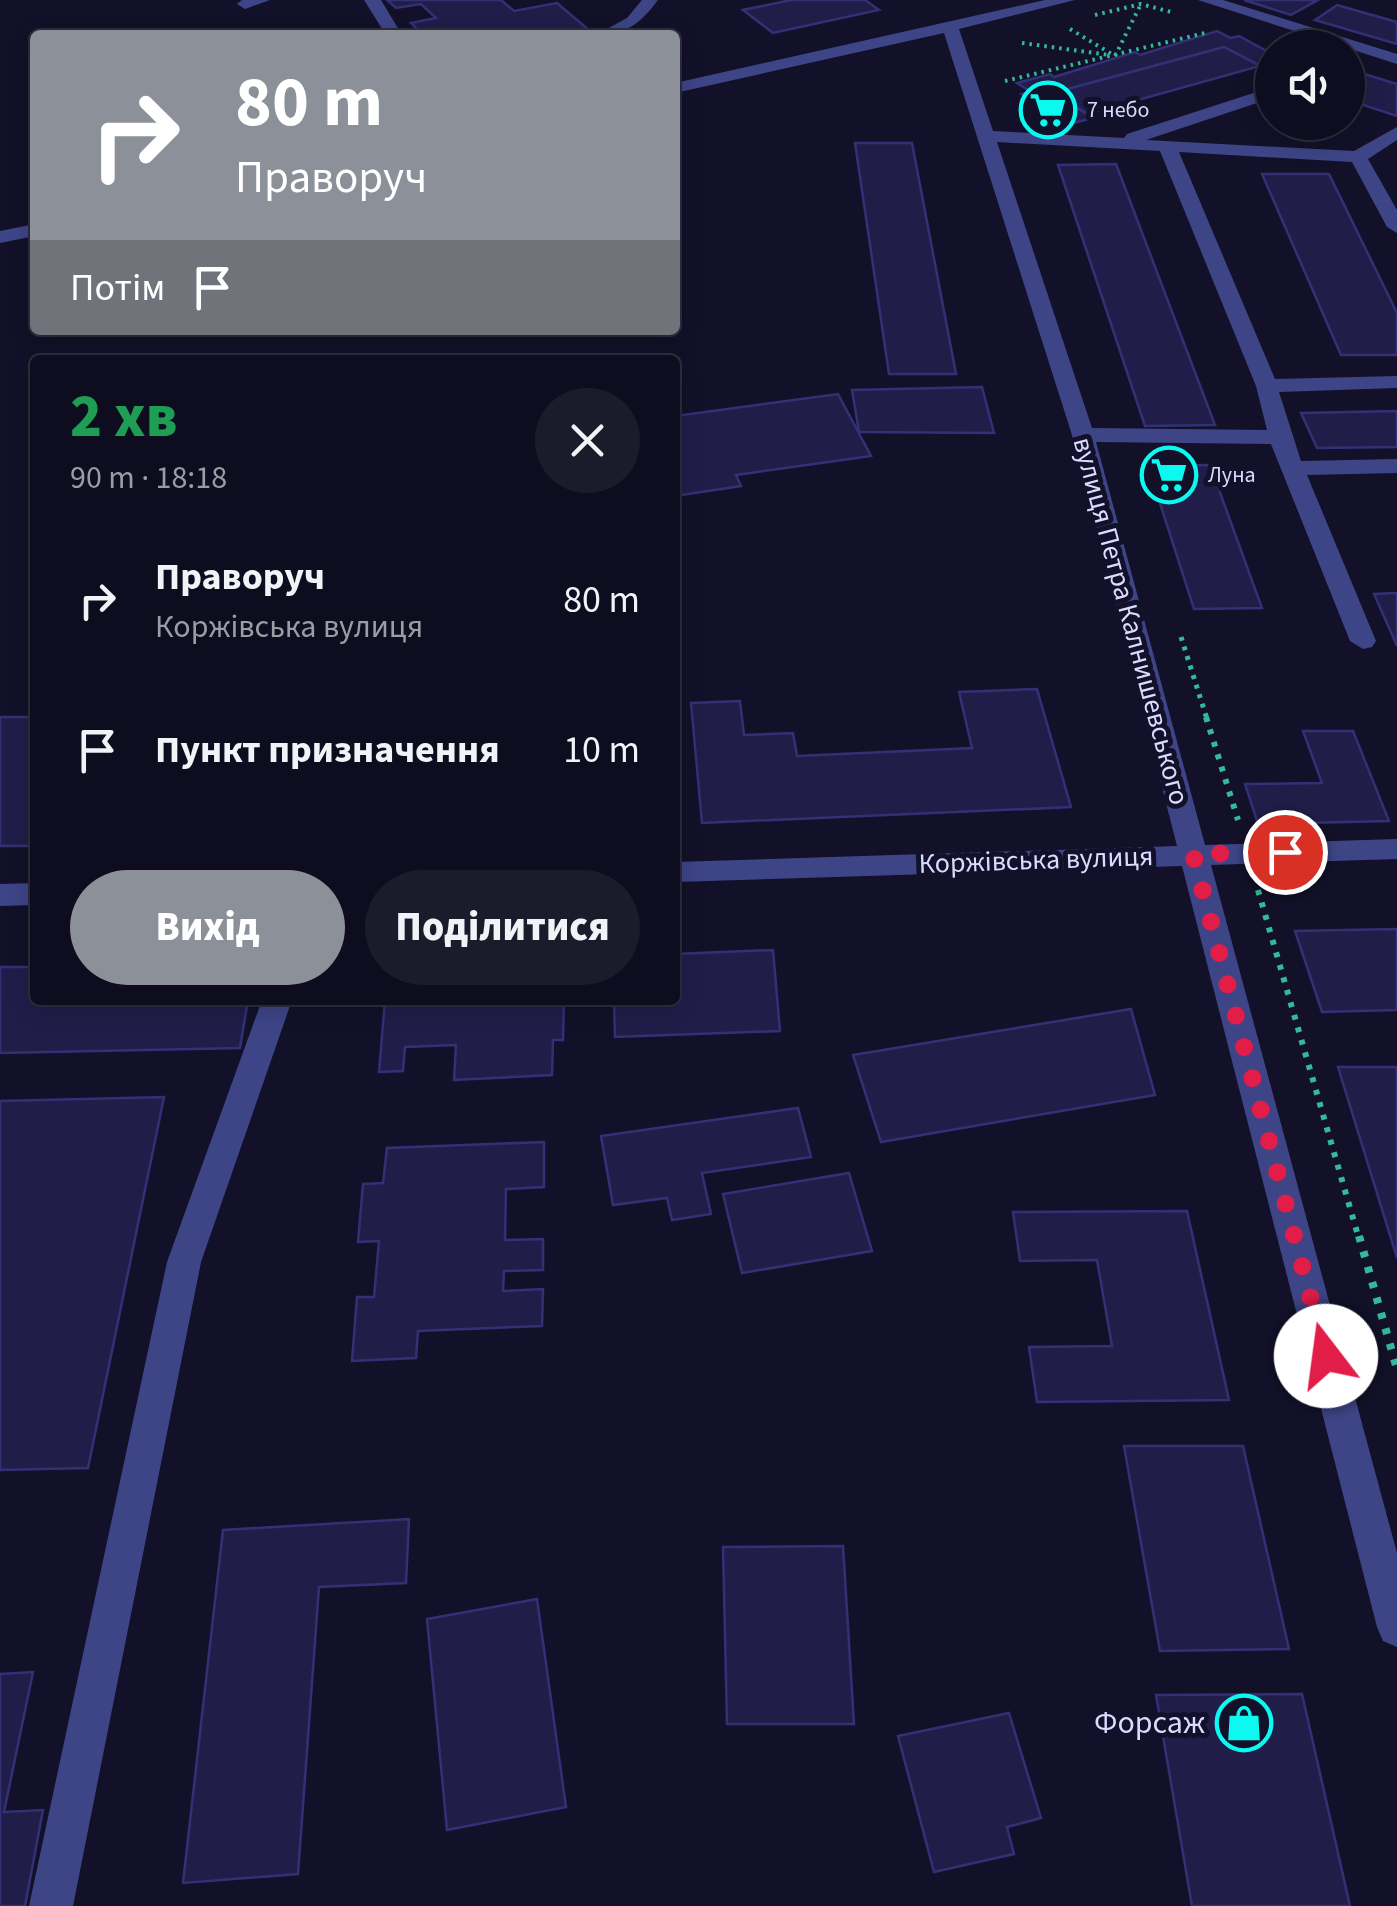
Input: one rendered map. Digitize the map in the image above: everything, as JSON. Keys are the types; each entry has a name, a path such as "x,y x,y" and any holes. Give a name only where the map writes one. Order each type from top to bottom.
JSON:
{"street":[{"path":"372,0 392,30"},
{"path":"614,30 633,21 650,0"},
{"path":"680,87 1068,0"},
{"path":"1206,0 1397,58"},
{"name":"вулиця Петра Калнишевського","path":"950,27 1083,434 1397,1627"},
{"path":"1116,144 1255,98"},
{"path":"986,136 1358,157 1397,132"},
{"path":"1167,146 1266,386 1292,468 1363,641"},
{"path":"1358,157 1397,228"},
{"path":"1375,188 1397,195"},
{"path":"0,238 30,231"},
{"path":"1266,386 1397,382"},
{"path":"1083,434 1280,436"},
{"path":"1292,468 1397,466"},
{"name":"Коржівська вулиця","path":"680,872 1397,849"},
{"path":"0,896 30,894"},
{"path":"51,1906 184,1262 275,1005"}],"path":[{"path":"1115,56 1141,4"},
{"path":"1093,16 1141,4 1176,13"},
{"path":"1077,19 1061,23 1115,56"},
{"path":"1001,67 1005,81 1211,31"},
{"path":"1010,42 1115,56"},
{"path":"1178,630 1248,853 1397,1369"}],"building":[{"path":"387,0 501,0 514,11 557,3 589,30 418,30 411,23 436,18 421,4 396,8"},
{"path":"791,0 865,0 879,10 773,33 743,10"},
{"path":"1244,0 1318,0 1291,15"},
{"path":"1337,5 1397,22 1397,44 1365,35 1365,30 1349,30 1315,20"},
{"path":"1217,31 1255,45 1255,63 1224,47 1053,93 1093,118 1070,124 1022,94 1031,92 1017,83 1050,74 1054,77 1135,52 1140,55"},
{"path":"1224,47 1255,63 1255,67 1088,114 1053,93"},
{"path":"1365,74 1397,84 1397,116 1365,106"},
{"path":"855,143 912,143 956,374 889,374"},
{"path":"1116,164 1215,425 1145,426 1058,165"},
{"path":"1262,174 1329,174 1397,313 1397,355 1341,355"},
{"path":"982,387 994,433 859,432 852,390"},
{"path":"838,394 871,456 736,475 741,486 680,495 680,415"},
{"path":"1397,411 1397,447 1317,448 1301,413"},
{"path":"1210,465 1262,608 1194,609 1148,466"},
{"path":"1397,593 1397,646 1374,594"},
{"path":"1037,689 1071,807 702,823 691,703 740,701 744,735 793,733 797,756 972,748 959,692"},
{"path":"0,717 30,717 30,846 0,846"},
{"path":"1303,731 1353,731 1389,821 1258,824 1245,784 1322,783"},
{"path":"1397,929 1397,1010 1322,1012 1295,931"},
{"path":"773,950 780,1031 615,1037 614,1005 680,1005 680,954"},
{"path":"0,967 30,967 30,1005 247,1005 240,1048 0,1053"},
{"path":"385,1005 564,1005 563,1040 553,1040 552,1075 454,1080 456,1045 405,1047 403,1071 379,1072"},
{"path":"1131,1009 1155,1095 881,1142 853,1055"},
{"path":"1338,1067 1397,1067 1397,1258"},
{"path":"164,1097 88,1468 0,1470 0,1101"},
{"path":"798,1108 811,1157 702,1173 711,1214 672,1220 667,1198 613,1205 601,1136"},
{"path":"544,1142 544,1187 506,1189 505,1240 543,1239 543,1270 504,1271 503,1291 543,1289 542,1326 418,1331 416,1358 352,1361 357,1297 374,1297 379,1241 358,1242 363,1184 383,1183 387,1148"},
{"path":"849,1173 872,1251 742,1273 723,1194"},
{"path":"1187,1211 1229,1400 1037,1402 1029,1347 1112,1346 1097,1260 1020,1261 1013,1212"},
{"path":"1124,1446 1243,1446 1289,1649 1160,1651"},
{"path":"409,1519 406,1583 319,1587 298,1874 183,1883 223,1530"},
{"path":"843,1546 854,1724 727,1724 723,1547"},
{"path":"537,1599 566,1807 447,1830 427,1619"},
{"path":"33,1672 4,1812 43,1810 25,1906 0,1906 0,1674"},
{"path":"1302,1694 1350,1906 1192,1906 1156,1695"},
{"path":"1009,1713 1041,1818 1007,1827 1014,1854 934,1872 898,1736"}],"place":[{"name":"7 небо","path":"1048,110"},
{"name":"Луна","path":"1169,475"},
{"name":"Форсаж","path":"1244,1723"}],"route":[{"path":"1285,852 1193,854 1326,1356"}]}
